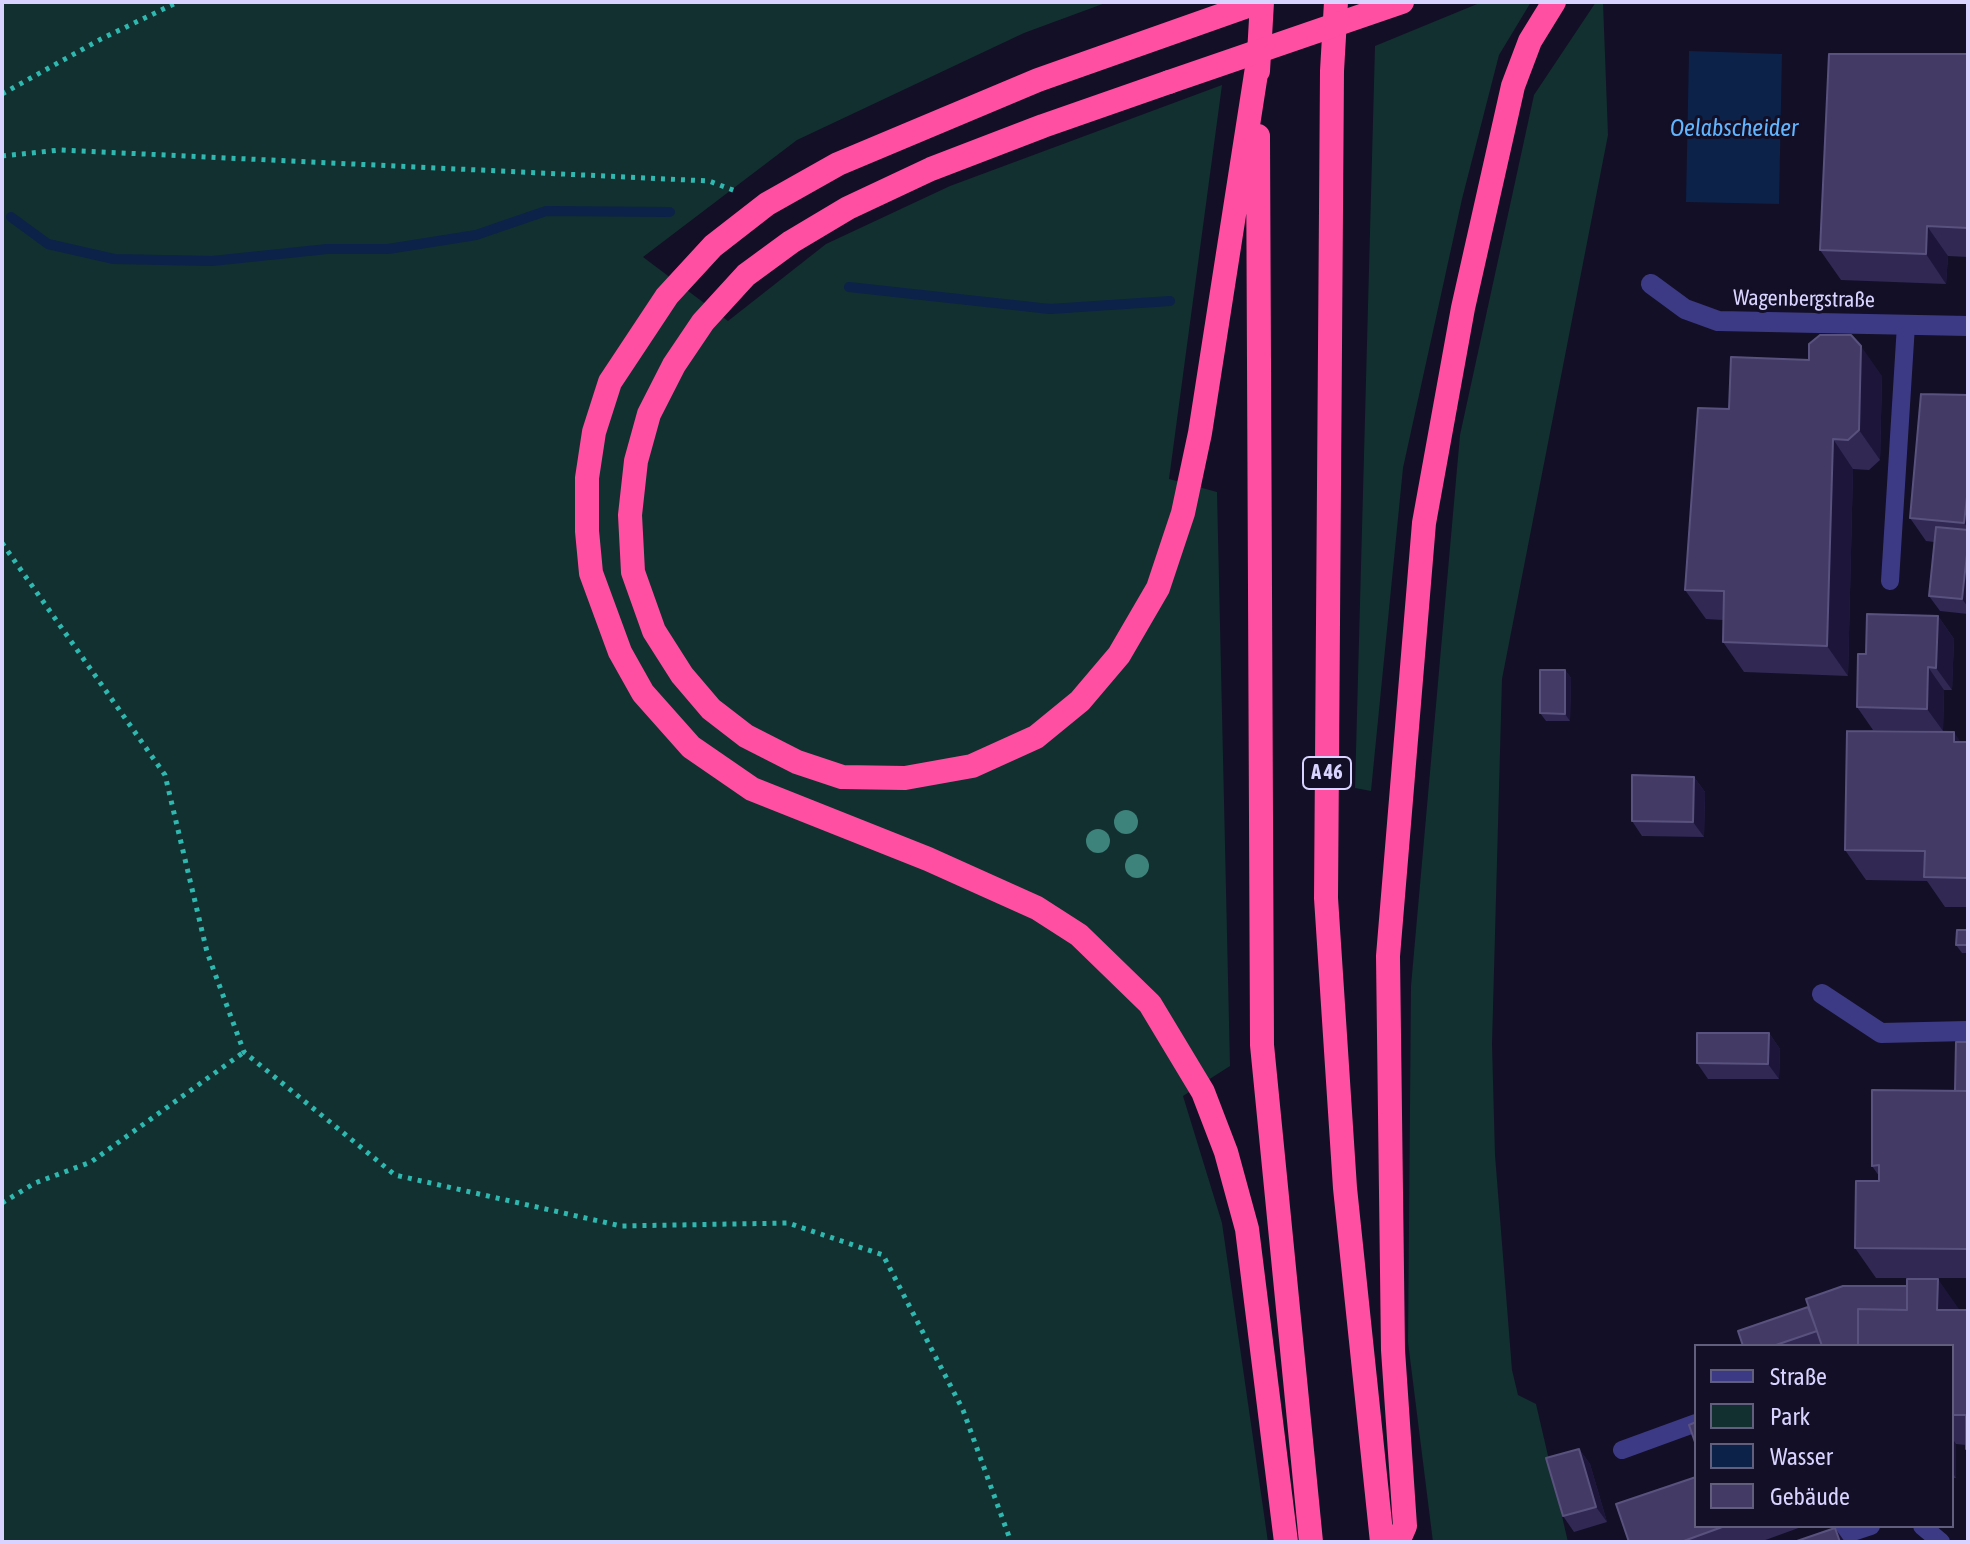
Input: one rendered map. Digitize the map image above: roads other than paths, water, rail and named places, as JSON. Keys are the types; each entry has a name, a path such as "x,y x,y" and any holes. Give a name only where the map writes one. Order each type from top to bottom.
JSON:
{"highway":[{"path":"1286,1542 1247,1229 1226,1152 1203,1092 1150,1004 1079,935 1037,908 928,859 752,789 691,747 643,693 620,652 591,573 587,531 587,478 594,432 610,382 667,296 713,246 767,204 838,164 909,132 1038,80 1260,2 1262,1045 1311,1542"},
{"name":"A 46","path":"1336,2 1332,71 1326,898 1345,1188 1382,1542"},
{"path":"1258,61 1200,433 1183,513 1158,588 1119,655 1080,701 1036,737 972,766 905,778 842,777 797,762 746,736 711,709 682,675 654,631 633,572 630,515 636,461 649,414 674,365 703,322 746,275 791,242 848,208 1015,136 1402,2"},
{"path":"1398,1542 1405,1526 1393,1350 1388,956 1424,523 1463,308 1513,86 1530,41 1554,2"}],"street":[{"name":"Wagenbergstraße","path":"1651,284 1685,309 1718,321 1968,326"},
{"path":"1822,994 1881,1033 1968,1031"}],"lane":[{"path":"1890,581 1906,325"},
{"path":"1622,1450 1694,1424"},
{"path":"1822,1542 1865,1528"},
{"path":"1924,1528 1941,1542"}],"water":[{"name":"Oelabscheider","path":"1689,51 1782,54 1779,204 1686,202"}],"waterway":[{"path":"11,217 48,244 114,259 212,261 327,249 388,249 476,235 546,211 670,212"},
{"path":"849,287 1050,309 1170,301"}]}
